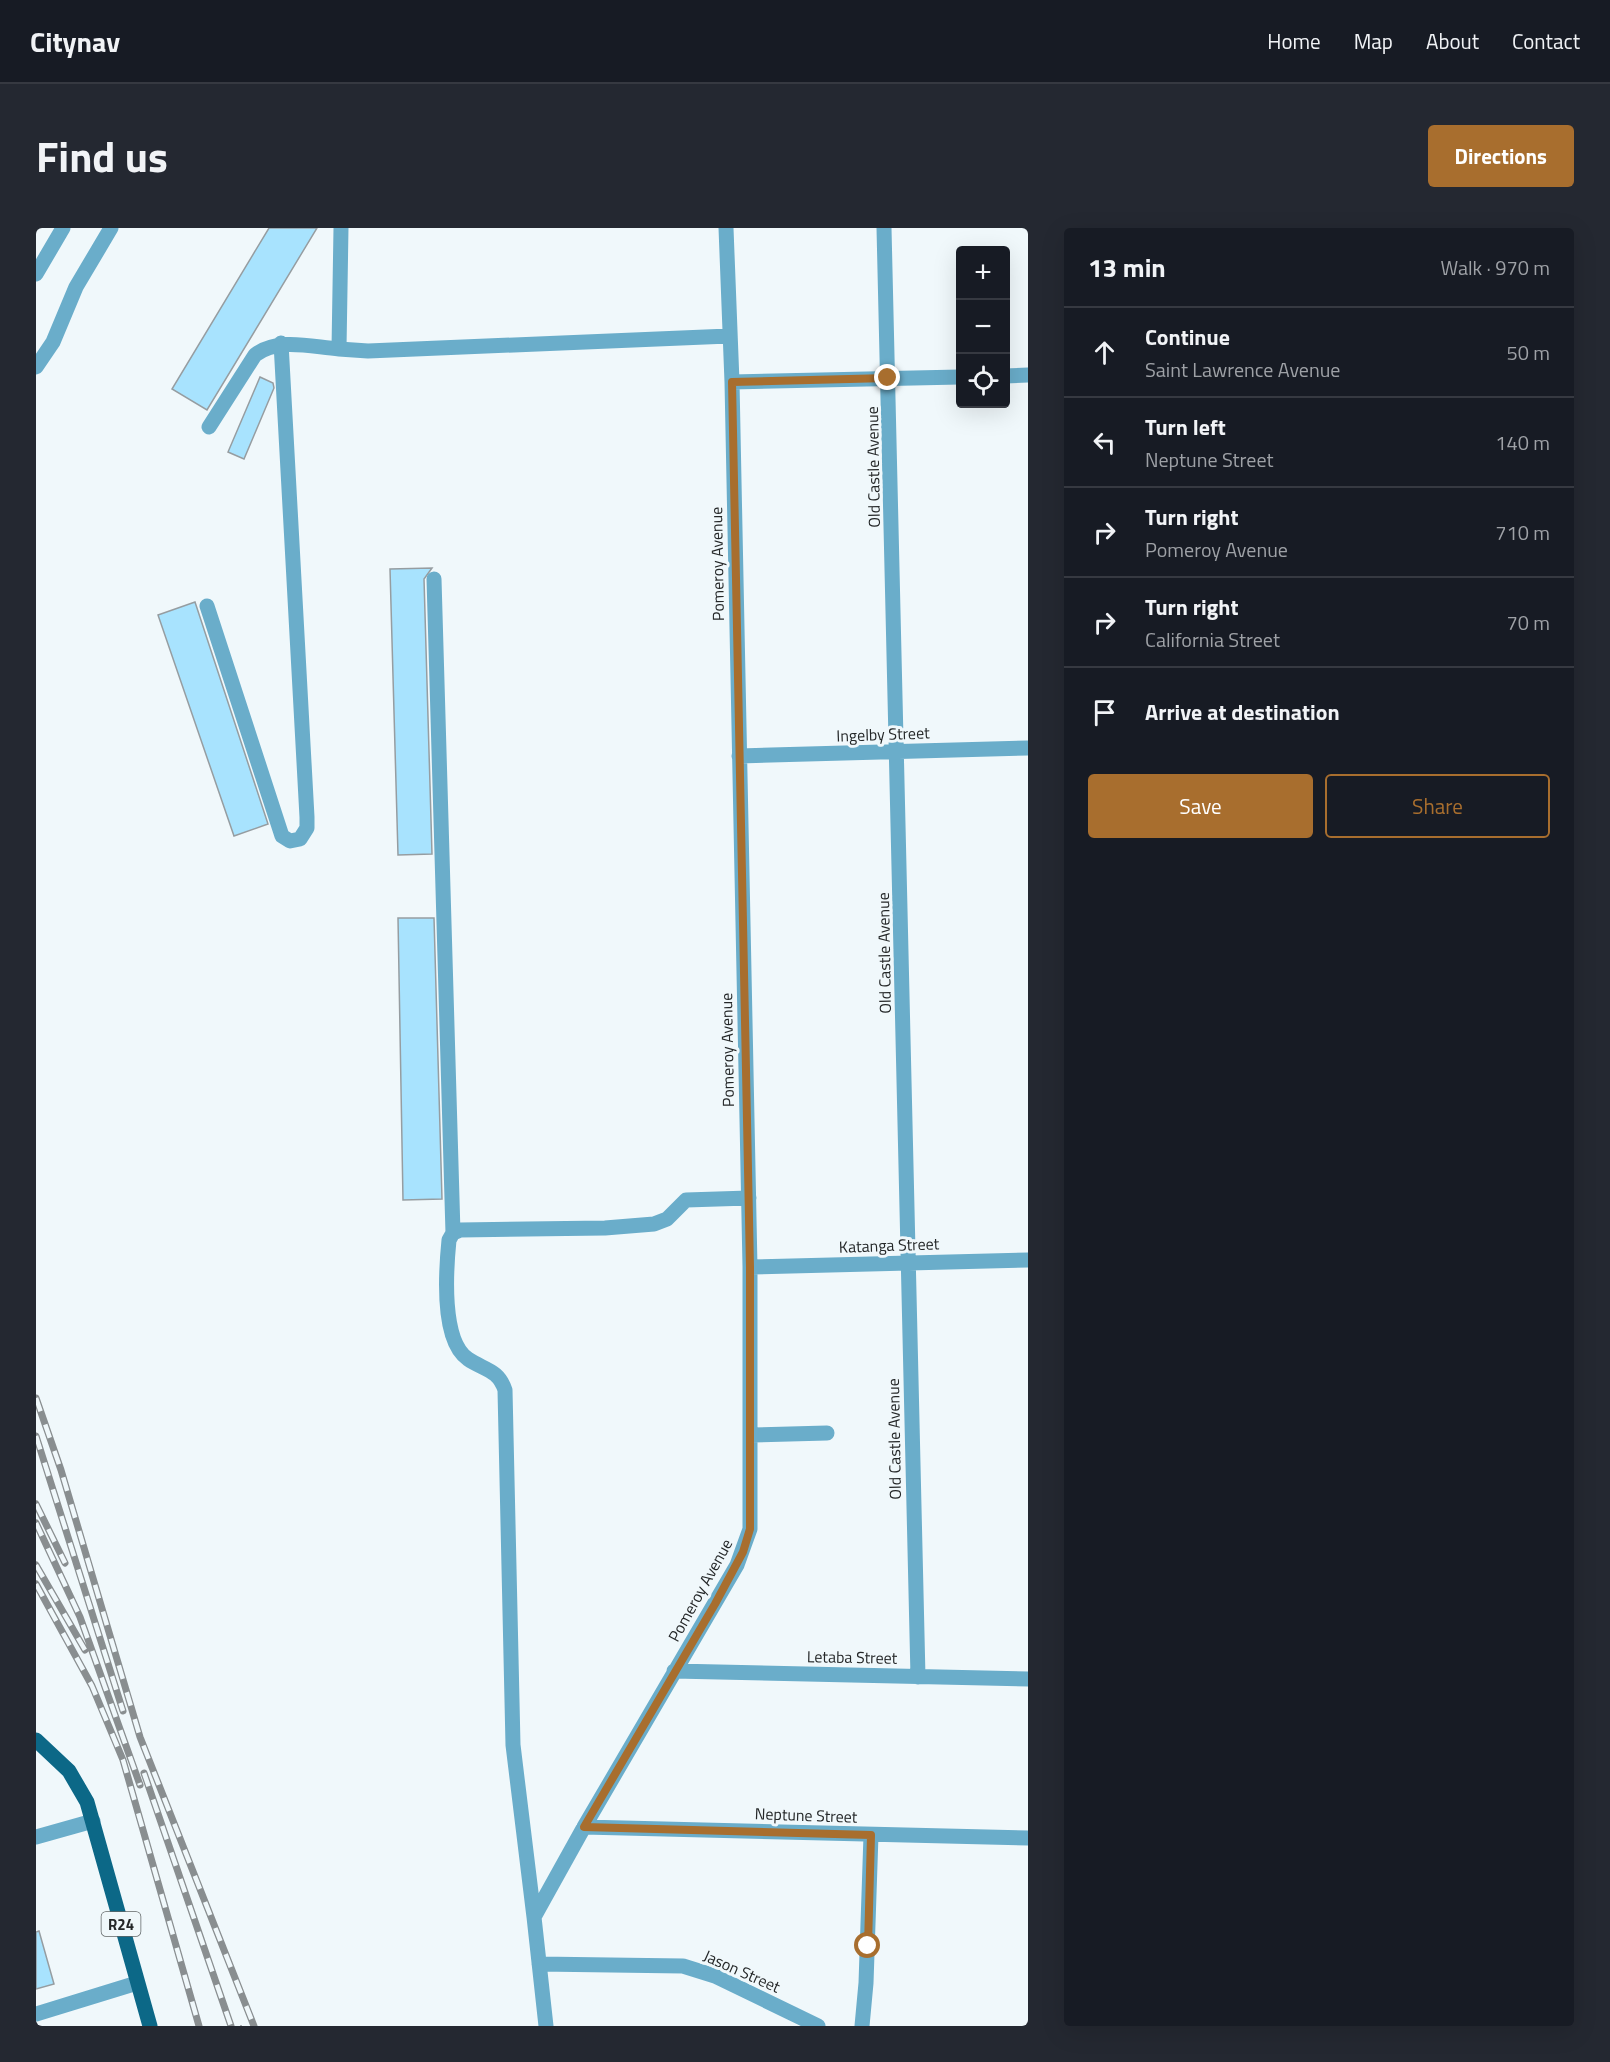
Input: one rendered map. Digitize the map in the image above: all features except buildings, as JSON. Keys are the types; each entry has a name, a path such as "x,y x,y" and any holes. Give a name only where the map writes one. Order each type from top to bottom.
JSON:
{"main road":[{"name":"R24","path":"36,1740 69,1771 87,1802 150,2026"}],"street":[{"path":"36,274 63,228"},
{"path":"36,366 53,342 76,287 111,228"},
{"path":"339,348 341,228"},
{"name":"Pomeroy Avenue","path":"534,1917 746,1546 750,1529 749,1198 732,382 726,228"},
{"name":"Old Castle Avenue","path":"884,228 918,1677"},
{"path":"209,428 255,355 266,346 281,343 368,351 729,336"},
{"path":"207,606 282,836 290,841 300,839 307,828 307,817 281,343"},
{"path":"1010,376 1028,375"},
{"path":"732,382 956,377"},
{"path":"435,579 453,1233 449,1240 448,1250 452,1338 467,1359 499,1376 505,1390 513,1745 546,2026"},
{"name":"Ingelby Street","path":"739,756 1028,748"},
{"path":"453,1233 473,1230 604,1228 654,1224 667,1219 686,1200 749,1198"},
{"name":"Katanga Street","path":"750,1267 1028,1260"},
{"path":"751,1435 827,1433"},
{"name":"Letaba Street","path":"674,1671 1028,1679"},
{"path":"36,1837 93,1821"},
{"name":"Neptune Street","path":"584,1827 1028,1838"},
{"path":"862,2026 866,1983 871,1835"},
{"name":"Jason Street","path":"539,1964 684,1966 715,1976 818,2026"},
{"path":"36,2014 137,1983"}],"railway":[{"path":"36,1398 61,1470 140,1737 254,2026"},
{"path":"36,1436 123,1711"},
{"path":"36,1504 65,1563"},
{"path":"36,1523 80,1617 140,1785"},
{"path":"36,1565 85,1650"},
{"path":"36,1584 92,1686 123,1760 199,2026"},
{"path":"144,1773 231,2026"}],"route":[{"path":"868,1946 871,1835 584,1827 715,1604 746,1546 750,1529 752,1471 750,1267 732,382 888,378"}]}
